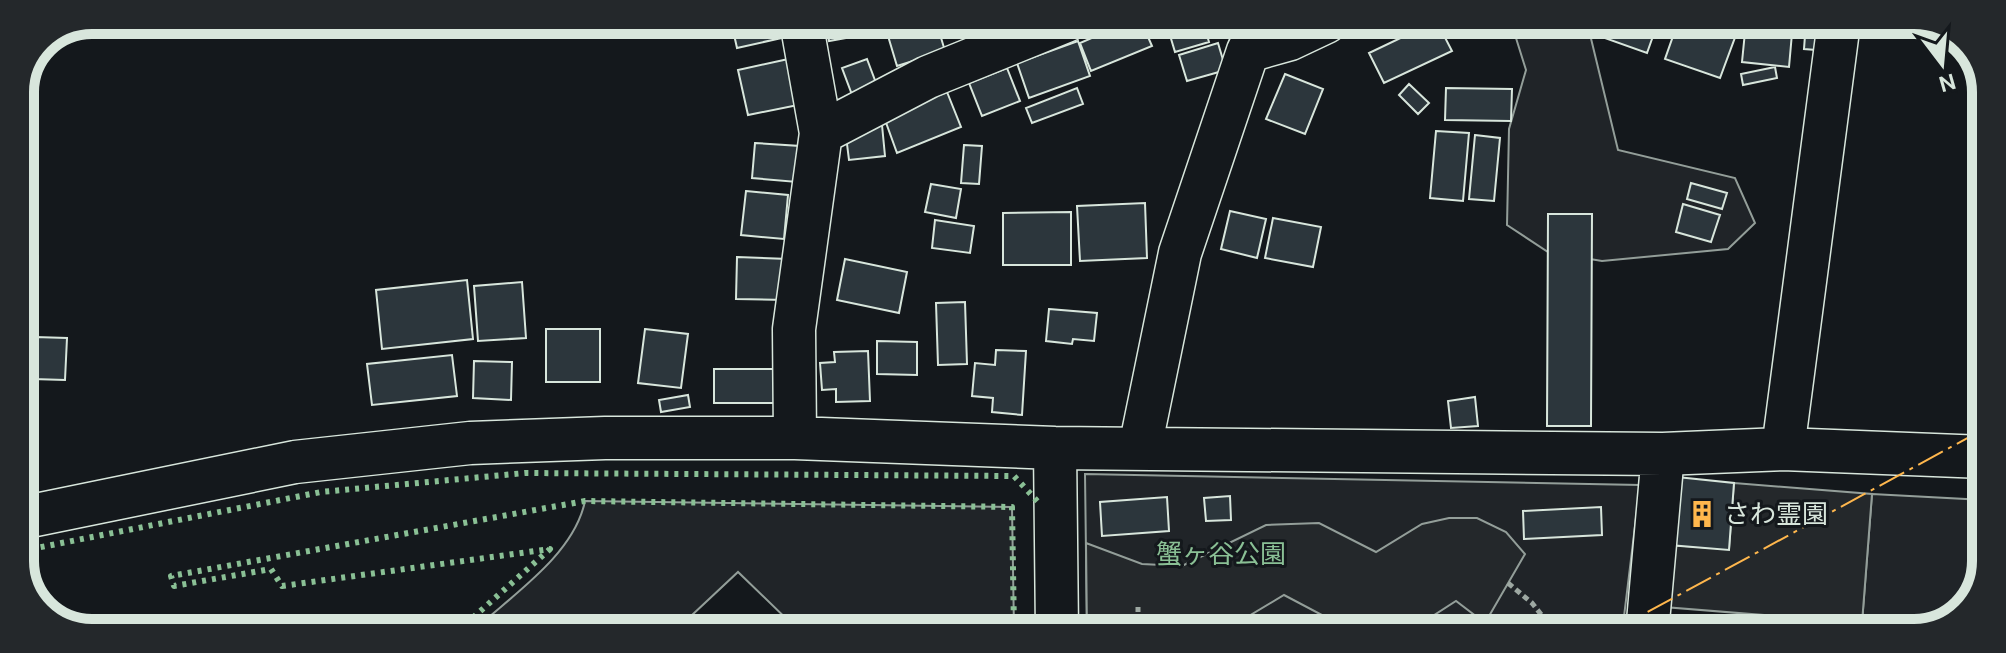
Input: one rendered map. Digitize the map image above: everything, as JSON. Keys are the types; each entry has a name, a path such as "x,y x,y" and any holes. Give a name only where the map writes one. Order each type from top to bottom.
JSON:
{"street":[{"path":"795,438 794,329 821,133 803,34"},
{"path":"821,133 928,77 1034,34"},
{"path":"1140,448 1180,253 1241,36 1290,39 1301,34"},
{"path":"1783,449 1837,34"},
{"path":"34,515 295,462 470,443 605,438 795,438 1055,448 1663,454 1783,449 1972,457"},
{"path":"1055,448 1057,619"},
{"path":"1648,619 1663,454"}],"path":[{"path":"1508,583 1532,603 1545,619"},
{"path":"1138,607 1138,619"}],"green space":[{"path":"1515,34 1590,34 1618,150 1735,178 1755,223 1728,249 1602,261 1548,252 1507,225 1509,129 1526,70"},
{"name":"蟹ヶ谷公園","path":"1085,474 1640,485 1624,619 1087,619"},
{"path":"1872,494 1972,499 1970,576 1957,599 1939,613 1925,618 1862,619"},
{"path":"585,501 1012,507 1014,619 787,619 738,572 688,619 487,619 540,573 579,521"}],"shaded area":[{"path":"1734,483 1872,494 1862,619 1812,619 1664,607 1669,545 1729,549"},
{"path":"1449,518 1477,518 1506,532 1525,554 1487,619 1480,619 1456,601 1428,619 1329,619 1284,595 1244,619 1087,619 1086,543 1142,564 1182,566 1266,525 1319,523 1376,552 1422,524"}],"building":[{"path":"734,34 795,34 795,35 737,48"},
{"path":"828,34 863,34 863,35 829,41"},
{"path":"940,34 945,51 897,66 888,36"},
{"path":"969,34 1008,34 1009,36 973,47"},
{"path":"1101,34 1147,34 1152,46 1091,71 1080,43"},
{"path":"1170,34 1207,34 1209,42 1175,52"},
{"path":"1409,34 1443,34 1452,51 1384,83 1369,53"},
{"path":"1600,34 1654,34 1647,53"},
{"path":"1674,34 1736,34 1720,78 1665,59"},
{"path":"1745,34 1792,34 1789,67 1742,62"},
{"path":"1805,34 1818,34 1816,50 1804,49"},
{"path":"1078,41 1090,76 1029,98 1017,63"},
{"path":"1218,43 1226,70 1187,81 1179,55"},
{"path":"793,58 803,104 748,115 738,70"},
{"path":"867,59 879,91 854,100 842,68"},
{"path":"1775,67 1777,78 1743,85 1741,74"},
{"path":"1007,68 1020,101 982,116 969,83"},
{"path":"1285,74 1323,89 1305,134 1266,119"},
{"path":"1409,84 1429,103 1418,114 1399,95"},
{"path":"1077,88 1083,104 1032,123 1026,108"},
{"path":"1446,88 1512,89 1511,121 1445,120"},
{"path":"947,92 961,127 897,153 884,117"},
{"path":"882,125 885,156 849,160 845,128"},
{"path":"1436,131 1469,133 1463,201 1430,198"},
{"path":"1475,135 1500,138 1494,201 1469,199"},
{"path":"755,143 800,146 797,182 752,178"},
{"path":"964,145 982,146 979,184 961,183"},
{"path":"1691,183 1727,193 1722,209 1687,199"},
{"path":"931,184 961,189 956,218 925,212"},
{"path":"746,191 788,195 784,239 741,235"},
{"path":"1145,203 1147,258 1080,261 1077,206"},
{"path":"1683,204 1720,215 1711,242 1676,232"},
{"path":"1230,211 1266,219 1257,258 1221,249"},
{"path":"1071,212 1071,265 1003,265 1003,213"},
{"path":"1548,214 1592,214 1591,426 1547,426"},
{"path":"1273,218 1321,227 1313,267 1265,258"},
{"path":"935,220 974,226 970,253 932,248"},
{"path":"737,257 788,259 786,300 736,299"},
{"path":"845,259 907,272 899,313 837,300"},
{"path":"467,280 473,339 382,349 376,290"},
{"path":"522,282 526,338 478,341 474,286"},
{"path":"965,302 967,364 938,365 936,303"},
{"path":"1049,309 1097,313 1094,341 1073,339 1072,344 1046,341"},
{"path":"546,329 600,329 600,382 546,382"},
{"path":"645,329 688,334 681,388 638,383"},
{"path":"35,337 67,338 65,380 34,379"},
{"path":"877,341 917,342 917,375 877,374"},
{"path":"996,350 1026,351 1022,415 992,412 993,398 972,396 975,363 995,365"},
{"path":"868,351 870,401 836,402 836,389 822,390 820,363 835,362 834,352"},
{"path":"452,355 457,396 372,405 367,364"},
{"path":"474,361 512,362 511,400 473,398"},
{"path":"714,369 780,369 780,403 714,403"},
{"path":"688,395 690,407 661,412 659,400"},
{"path":"1475,397 1478,426 1451,428 1448,401"},
{"name":"さわ霊園","path":"1677,477 1734,483 1729,550 1669,545"},
{"path":"1230,496 1231,520 1206,521 1204,498"},
{"path":"1167,497 1169,531 1102,536 1100,502"},
{"path":"1601,507 1602,535 1524,539 1523,511"}],"hedge":[{"path":"34,548 321,492 525,473 1014,476 1039,503"},
{"path":"471,619 550,549 282,586 271,569 174,586 171,576 585,501 1012,507 1014,619"}],"power":[{"path":"1635,619 1972,436"}],"place":[{"name":"さわ霊園","path":"1702,514"}]}
